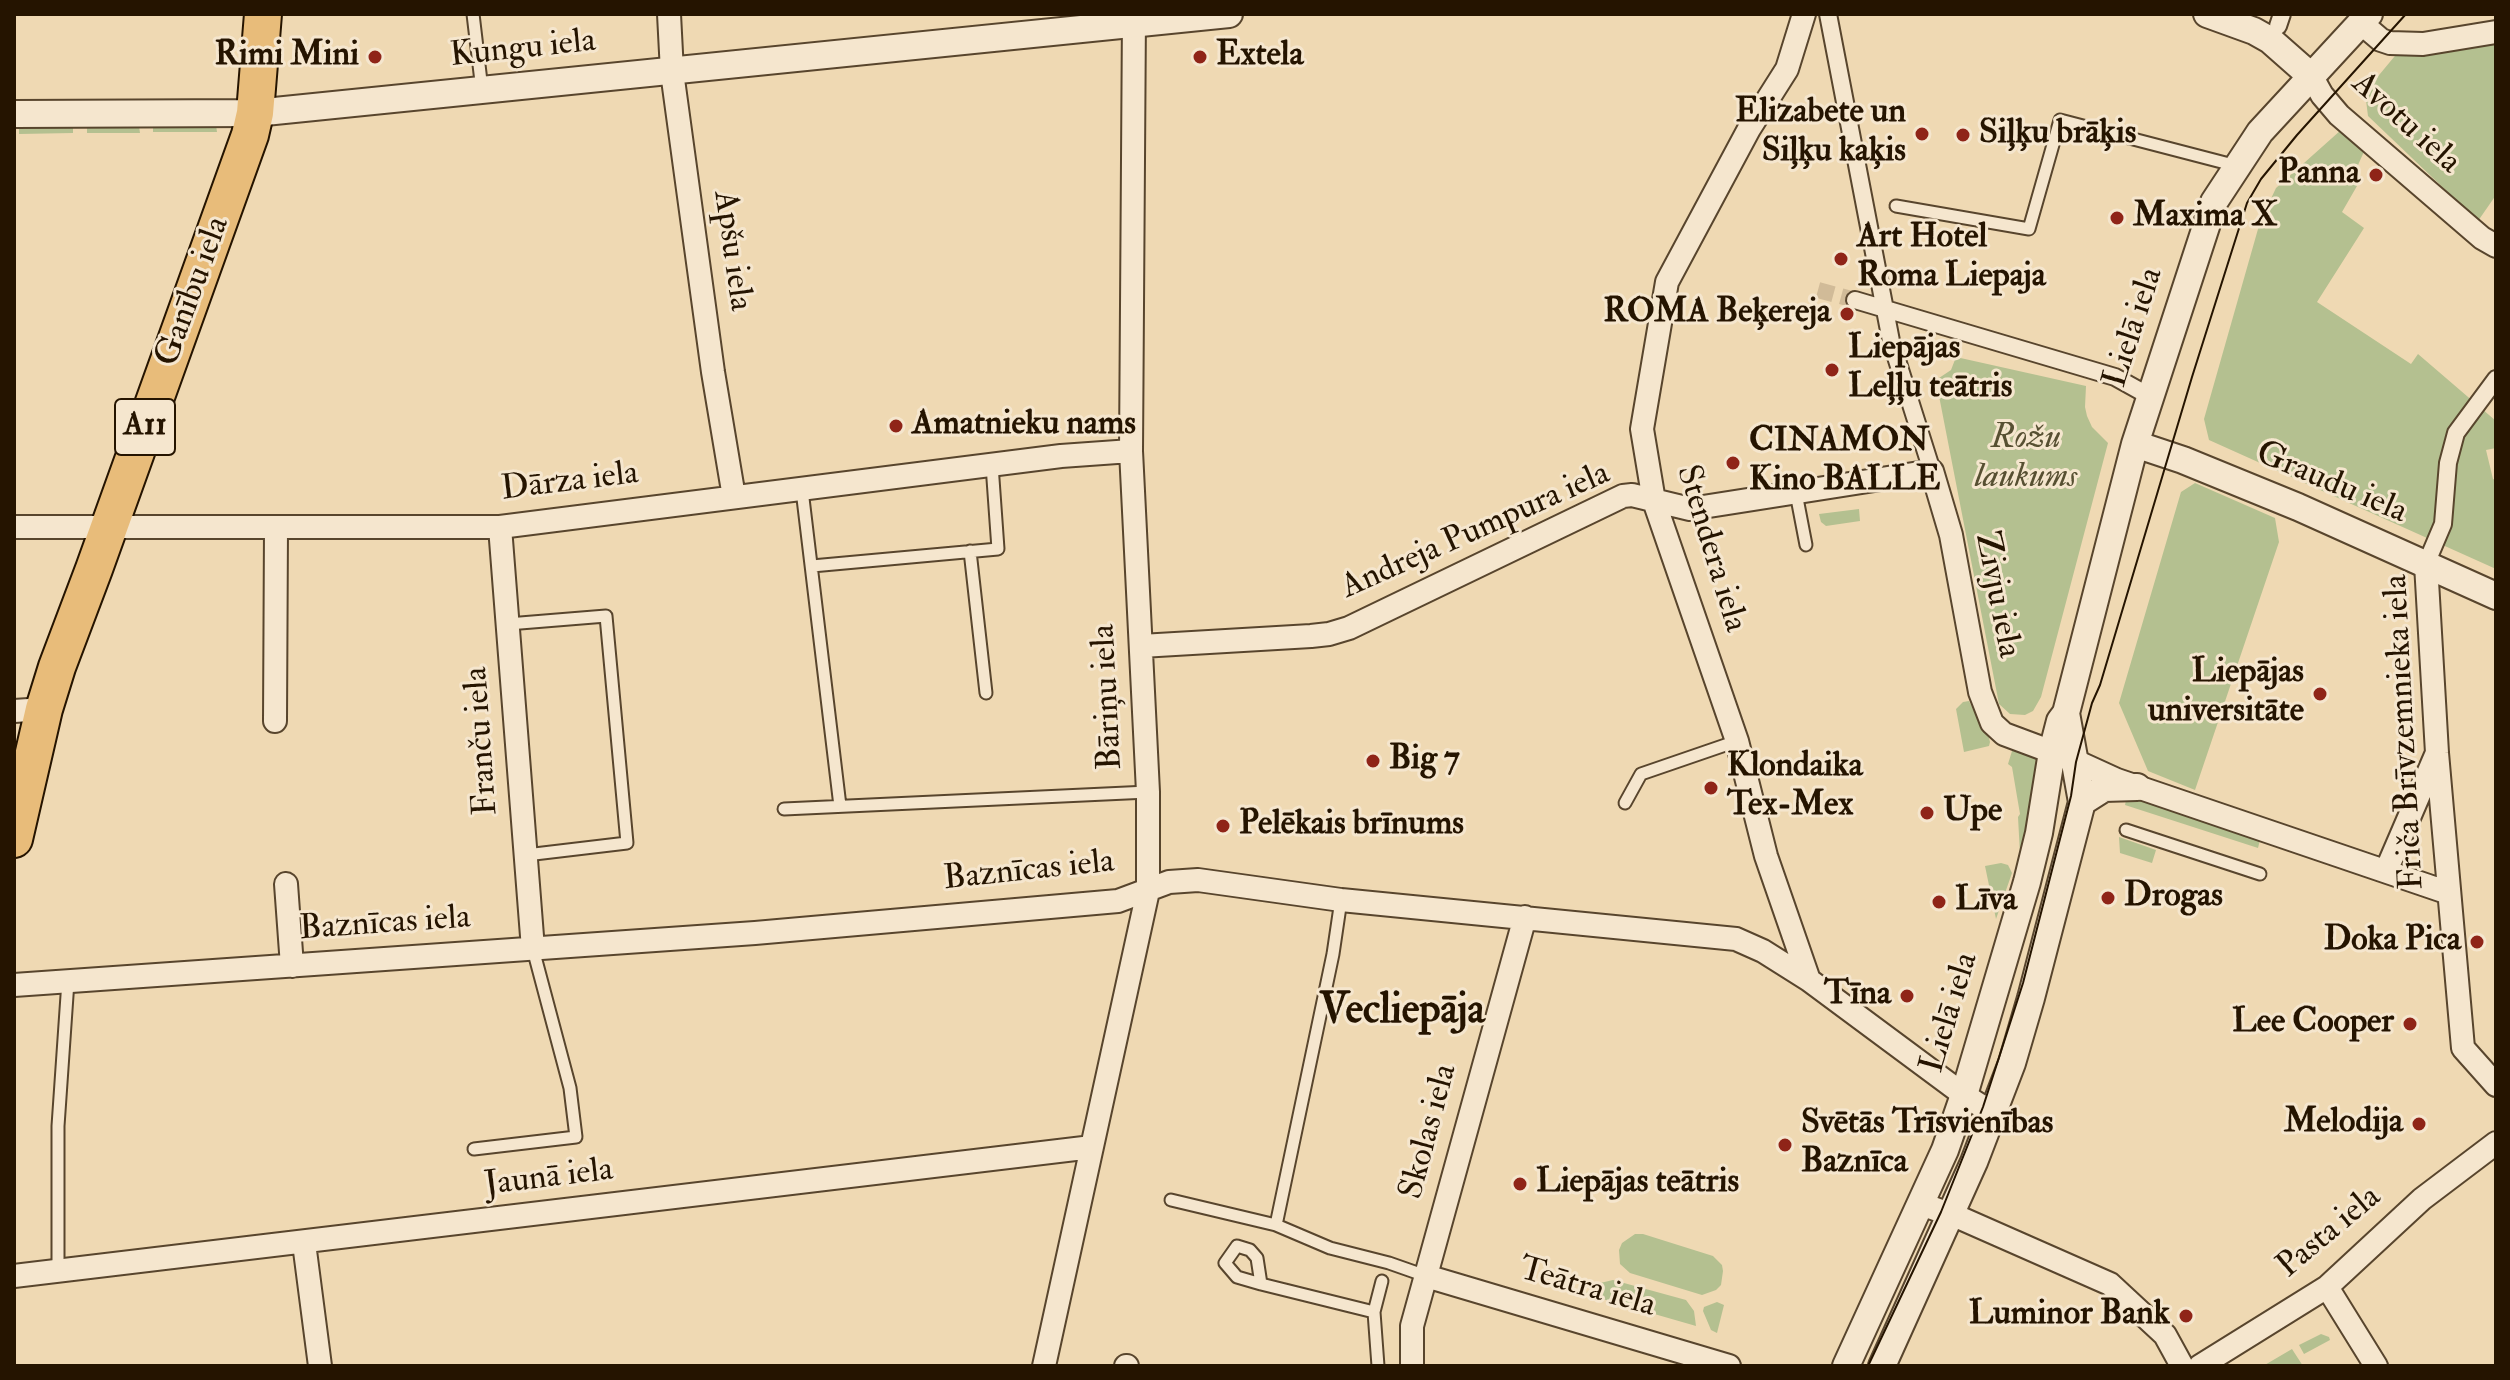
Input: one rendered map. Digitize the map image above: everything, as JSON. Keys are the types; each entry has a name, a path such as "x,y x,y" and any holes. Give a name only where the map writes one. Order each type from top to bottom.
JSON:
{"highway":[{"name":"Ganību iela","path":"14,839 29,710 57,667 239,169 255,113 263,14"}],"street":[{"name":"Apšu iela","path":"669,14 672,72 713,372 734,497"},
{"name":"Kungu iela","path":"14,114 255,113 672,72 1134,18 1229,14"},
{"name":"Stendera iela","path":"1804,14 1787,69 1749,129 1667,282 1642,429 1654,501 1737,741 1766,856 1809,980"},
{"name":"Zivju iela","path":"1828,14 1885,309 1898,364 1951,535 1980,692 1992,723 2004,734 2137,787 2449,893"},
{"path":"2207,14 2270,40 2312,77"},
{"name":"Bāriņu iela","path":"1044,1366 1148,891 1148,792 1131,451 1134,18"},
{"path":"2365,18 2381,40 2390,43 2423,44 2496,32"},
{"name":"Lielā iela","path":"1846,1366 1945,1150 1964,1095 2027,882 2039,833 2052,752 2060,721 2066,713 2135,444 2214,202 2260,132 2365,18"},
{"name":"Avotu iela","path":"2312,77 2339,115 2482,238 2496,246"},
{"path":"1855,300 2115,377 2151,397"},
{"name":"Friča Brīvzemnieka iela","path":"2496,379 2456,433 2448,463 2443,524 2426,564 2437,753 2463,1048 2496,1085"},
{"name":"Graudu iela","path":"2135,444 2298,507 2496,596"},
{"name":"Dārza iela","path":"14,527 500,527 992,465 1131,451"},
{"name":"Andreja Pumpura iela","path":"1141,646 1329,634 1349,628 1623,496 1632,495 1690,509 1932,471"},
{"name":"Franču iela","path":"500,527 533,949"},
{"path":"275,721 276,529"},
{"name":"Lielā iela","path":"1882,1366 1994,1114 2031,998 2082,802 2066,713"},
{"path":"2386,871 2437,753"},
{"path":"2082,802 2104,788 2137,787"},
{"name":"Baznīcas iela","path":"14,985 755,933 1118,901 1169,882 1198,880 1341,900 1736,939 1763,951 1809,980 1994,1114"},
{"path":"286,884 292,966"},
{"name":"Skolas iela","path":"1412,1366 1412,1326 1525,917"},
{"name":"Pasta iela","path":"2200,1366 2327,1287 2422,1199 2496,1143"},
{"name":"Jaunā iela","path":"14,1276 1092,1147"},
{"path":"1921,1204 2110,1284 2165,1335 2182,1366"},
{"path":"304,1243 320,1366"},
{"name":"Teātra iela","path":"1426,1276 1703,1362 1729,1366"},
{"path":"2327,1287 2376,1366"}],"lane":[{"path":"473,14 482,91"},
{"path":"1896,206 2029,229 2060,120 2237,166"},
{"path":"812,566 998,549 992,465"},
{"path":"802,490 840,806"},
{"path":"1796,493 1806,545"},
{"path":"970,551 986,693"},
{"path":"508,624 606,616 627,843 526,855"},
{"path":"1625,803 1641,774 1737,741"},
{"path":"784,809 1148,792"},
{"path":"2126,830 2260,874"},
{"path":"1276,1225 1333,954 1341,900"},
{"path":"474,1149 576,1137 570,1088 533,949"},
{"path":"58,1271 58,1126 68,981"},
{"path":"1171,1200 1276,1225 1330,1248 1426,1276"},
{"path":"1378,1366 1374,1312 1382,1281"},
{"path":"1261,1284 1374,1312"}],"green space":[{"path":"2496,38 2496,195 2478,221 2368,116 2365,92 2399,51"},
{"path":"153,125 216,125 217,132 153,132"},
{"path":"87,126 139,126 140,133 87,133"},
{"path":"19,127 73,127 73,133 19,134"},
{"path":"2341,130 2366,147 2351,181 2357,186 2342,212 2364,228 2317,302 2411,364 2418,354 2496,421 2496,448 2486,450 2493,479 2496,480 2496,569 2209,440 2204,419 2260,222 2276,188"},
{"name":"Rožu laukums","path":"1956,357 2086,386 2087,416 2092,427 2108,443 2041,697 2033,711 2025,715 2010,714 1999,704 1940,401 1936,380 1951,370"},
{"path":"2195,483 2275,518 2279,542 2195,790 2148,771 2119,703 2181,492"},
{"path":"1859,509 1860,521 1826,526 1819,514"},
{"path":"1969,701 1987,730 1990,742 1989,746 1964,752 1956,709"},
{"path":"2012,751 2035,752 2036,758 2032,806 2020,854 2020,814 2012,767 2008,764"},
{"path":"2127,796 2260,840 2258,848 2125,805"},
{"path":"2119,837 2156,850 2152,863 2120,853"},
{"path":"2008,865 2012,873 1996,919 1985,866"},
{"path":"1635,1234 1713,1256 1722,1265 1721,1285 1702,1295 1630,1273 1620,1264 1619,1250 1622,1243"},
{"path":"1613,1280 1686,1300 1694,1311 1696,1326 1585,1294 1596,1284"},
{"path":"1717,1302 1724,1305 1717,1333 1711,1330 1703,1311 1704,1307"},
{"path":"2321,1334 2330,1340 2304,1354 2299,1345"},
{"path":"2292,1349 2303,1366 2263,1366"}],"tunnel":[{"path":"1818,290 1855,300"}],"tram line":[{"path":"1868,1366 1941,1212 1983,1107 2023,983 2092,703 2247,203 2261,179 2297,135 2406,14"}],"place":[{"name":"Rimi Mini","path":"375,57"},
{"name":"Extela","path":"1200,57"},
{"name":"Elizabete un Siļķu kaķis","path":"1922,134"},
{"name":"Siļķu brāķis","path":"1963,135"},
{"name":"Panna","path":"2376,175"},
{"name":"Maxima X","path":"2117,218"},
{"name":"Art Hotel Roma Liepaja","path":"1841,259"},
{"name":"ROMA Beķereja","path":"1847,314"},
{"name":"Liepājas Leļļu teātris","path":"1832,370"},
{"name":"Amatnieku nams","path":"896,426"},
{"name":"CINAMON Kino BALLE","path":"1733,463"},
{"name":"Liepājas universitāte","path":"2320,694"},
{"name":"Big 7","path":"1373,761"},
{"name":"Klondaika Tex-Mex","path":"1711,788"},
{"name":"Upe","path":"1927,813"},
{"name":"Pelēkais brīnums","path":"1223,826"},
{"name":"Drogas","path":"2108,898"},
{"name":"Līva","path":"1939,902"},
{"name":"Doka Pica","path":"2477,942"},
{"name":"Tīna","path":"1907,996"},
{"name":"Lee Cooper","path":"2410,1024"},
{"name":"Melodija","path":"2419,1124"},
{"name":"Svētās Trīsvienības Baznīca","path":"1785,1145"},
{"name":"Liepājas teātris","path":"1520,1184"},
{"name":"Luminor Bank","path":"2186,1316"}],"district":[{"name":"Vecliepāja","path":"1402,1013"}]}
